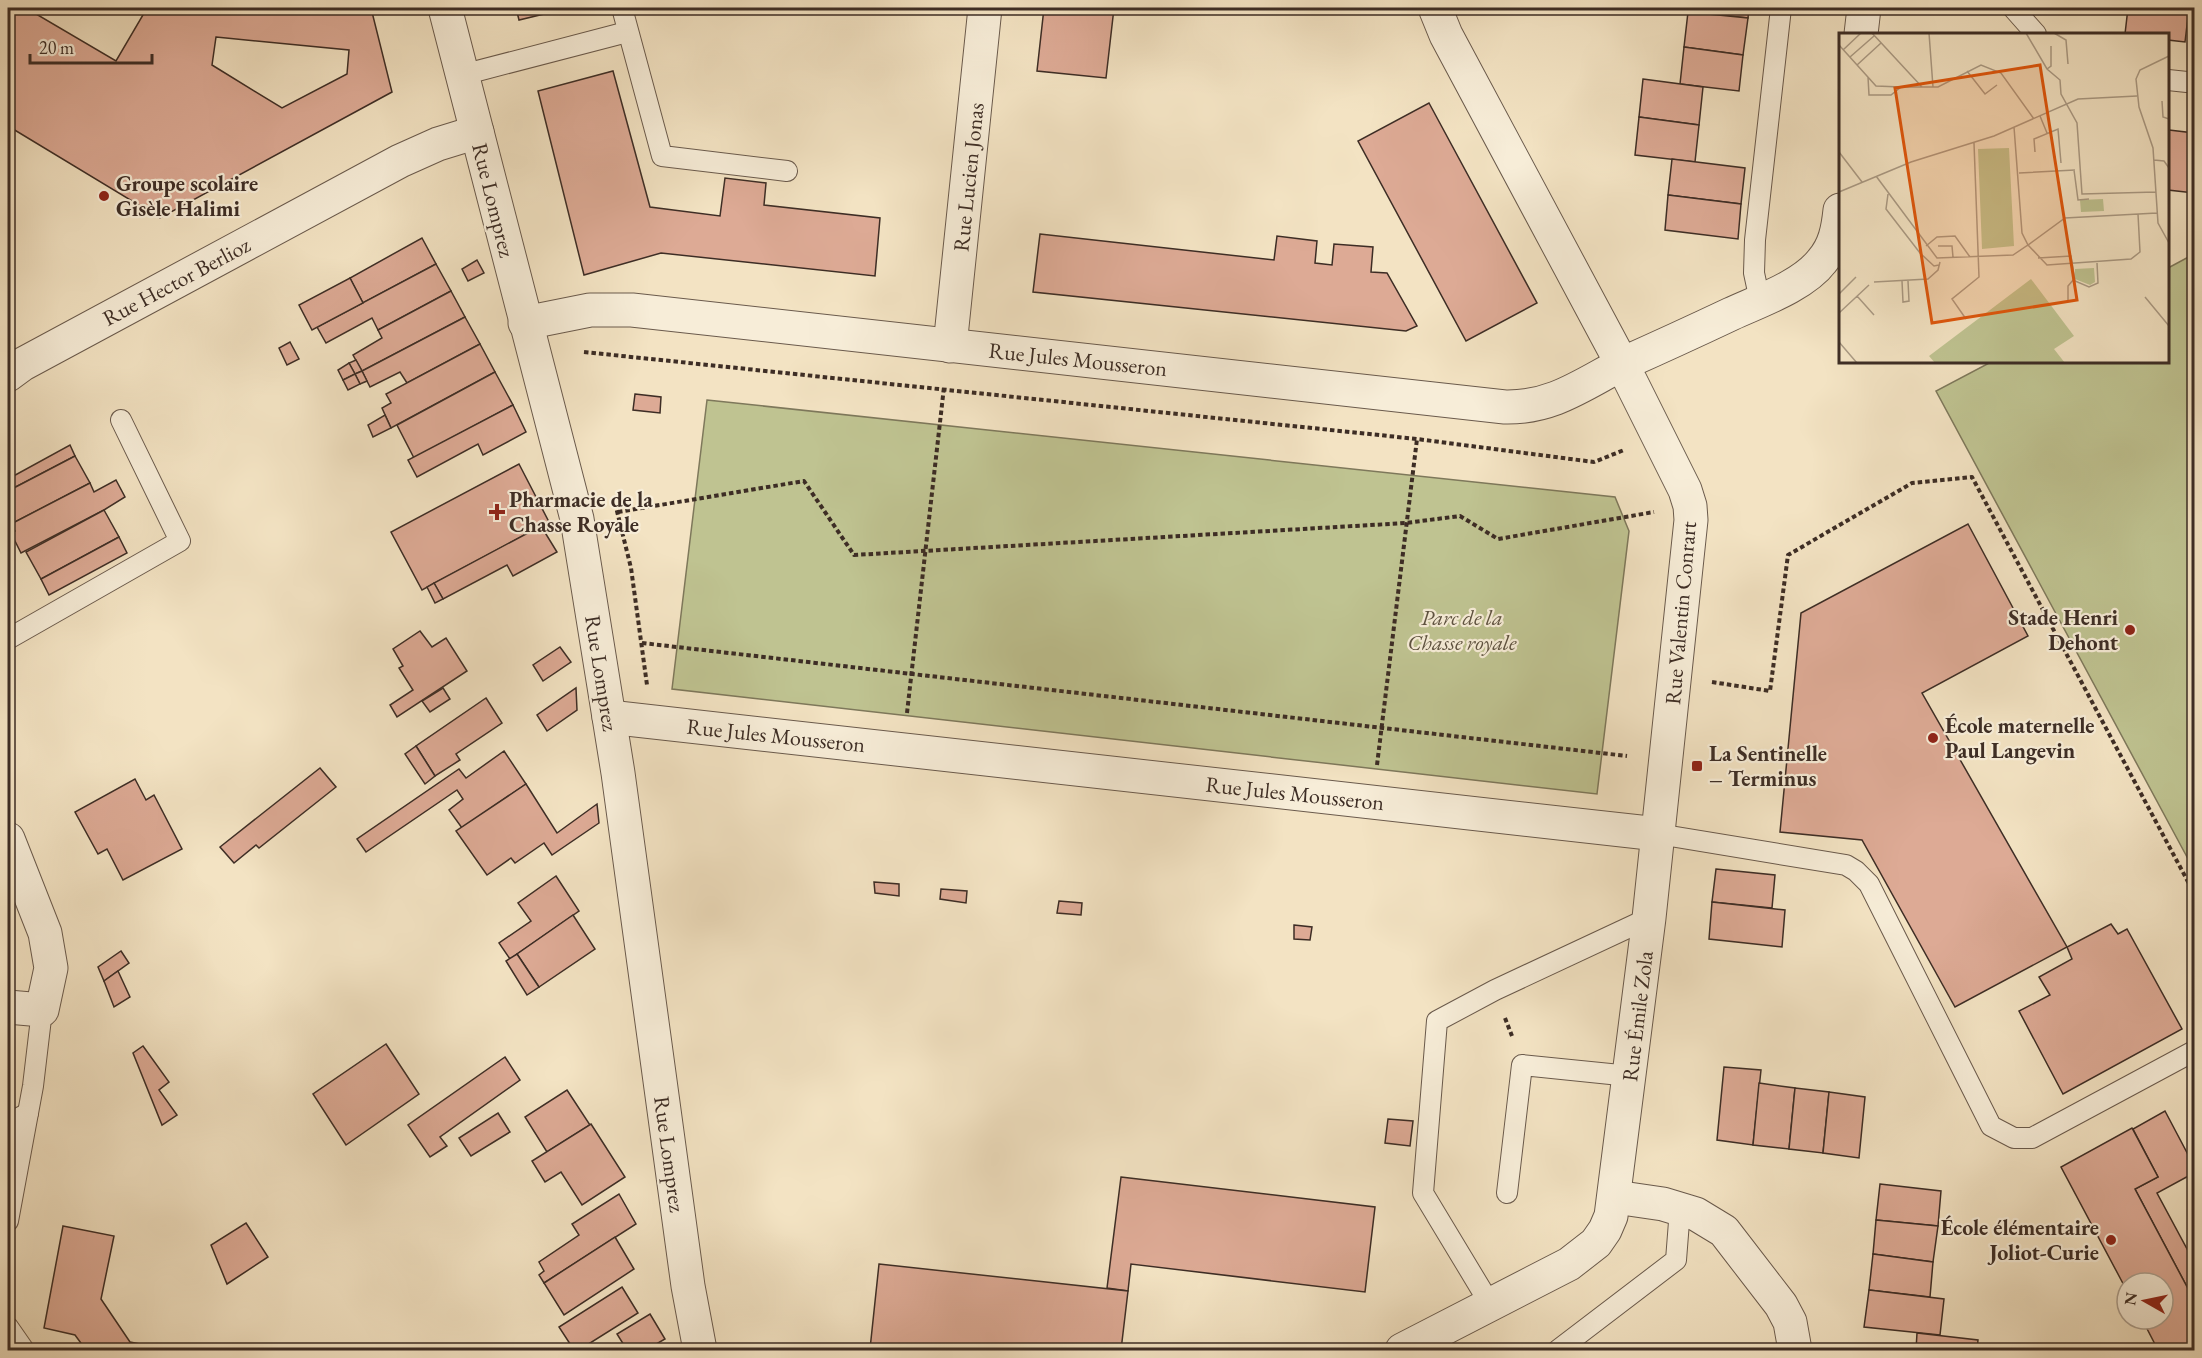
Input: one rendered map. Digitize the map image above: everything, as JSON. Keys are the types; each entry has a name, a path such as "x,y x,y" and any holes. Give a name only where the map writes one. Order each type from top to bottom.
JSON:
{"street":[{"name":"Rue Lomprez","path":"445,8 577,519 609,717 688,1286 700,1350"},
{"name":"Rue Lucien Jonas","path":"950,346 985,8"},
{"name":"Rue Valentin Conrart","path":"1435,8 1446,35 1622,364 1685,490 1690,506 1690,538 1658,834"},
{"path":"1861,33 1864,8"},
{"name":"Rue Hector Berlioz","path":"8,375 33,358 400,161 438,144 477,132"},
{"path":"1622,364 1760,301 1811,273 1823,261 1835,237 1839,215"},
{"name":"Rue Jules Mousseron","path":"525,323 575,312 613,309 1505,407 1539,405 1555,400 1622,364"},
{"name":"Rue Jules Mousseron","path":"609,717 1658,834"},
{"name":"Rue Émile Zola","path":"1402,1350 1584,1254 1605,1230 1615,1197 1658,834"},
{"path":"8,839 45,933 51,968 42,1010 8,1007"},
{"path":"1615,1197 1663,1204 1680,1209 1696,1214 1724,1231 1781,1305 1790,1322 1795,1350"}],"lane":[{"path":"622,8 662,156 787,171"},
{"path":"1760,301 1754,273 1755,240 1781,8"},
{"path":"2013,8 2035,33"},
{"path":"462,75 627,32"},
{"path":"8,639 180,541 121,420"},
{"path":"1658,834 1846,865 1856,871 1869,884 1991,1126 2014,1138 2032,1138 2194,1051"},
{"path":"1490,1304 1423,1193 1437,1021 1495,990 1649,918"},
{"path":"8,1221 28,1113 42,1010"},
{"path":"1507,1193 1522,1065 1630,1076"},
{"path":"8,1124 28,1113"},
{"path":"1558,1350 1676,1260 1680,1209"},
{"path":"8,1327 24,1350"}],"path":[{"path":"903,750 950,346"},
{"path":"574,351 1417,439 1594,462 1658,437"},
{"path":"1372,802 1421,397"},
{"path":"1675,677 1770,691 1788,555 1912,483 1972,477 2194,893"},
{"path":"618,512 804,481 854,555 1406,523 1460,516 1498,539 1690,506"},
{"path":"642,643 1666,761"},
{"path":"1495,990 1522,1065"}],"green space":[{"name":"Stade Henri Dehont","path":"2194,254 2194,870 1936,391 1989,363 2169,363 2169,267"},
{"name":"Parc de la Chasse royale","path":"707,400 1615,497 1629,531 1597,794 672,689"}],"building":[{"name":"Groupe scolaire Gisèle Halimi","path":"8,8 26,8 116,61 147,8 371,8 392,92 160,218 8,126","holes":["216,37 349,50 347,74 282,108 212,65"]},
{"path":"516,8 569,8 519,20"},
{"path":"1044,8 1114,8 1106,78 1037,71"},
{"path":"1689,8 1749,8 1748,18 1688,12"},
{"path":"2128,8 2189,8 2185,42 2169,40 2169,33 2125,33"},
{"path":"1688,12 1748,18 1743,55 1684,47"},
{"path":"1684,47 1743,55 1739,91 1680,84"},
{"path":"613,71 650,207 720,216 725,178 766,183 764,205 880,218 875,276 661,253 584,275 538,91"},
{"path":"1643,79 1703,87 1699,125 1639,117"},
{"path":"1429,103 1537,303 1466,341 1358,141"},
{"path":"1639,117 1699,125 1695,162 1635,155"},
{"path":"2169,130 2194,133 2194,193 2169,190"},
{"path":"1672,159 1745,168 1741,204 1668,195"},
{"path":"1668,195 1741,204 1738,239 1665,230"},
{"path":"1040,234 1274,260 1277,236 1317,241 1315,263 1332,265 1334,244 1373,247 1371,272 1387,273 1417,326 1406,331 1033,292"},
{"path":"422,238 436,264 363,303 350,278"},
{"path":"477,260 484,273 468,281 462,269"},
{"path":"436,264 451,291 378,330 372,318 326,343 317,327"},
{"path":"350,278 363,303 312,330 299,305"},
{"path":"451,291 465,317 362,371 353,355 382,338 378,330"},
{"path":"465,317 480,344 407,383 400,372 370,387 362,371"},
{"path":"290,342 299,359 287,365 279,348"},
{"path":"480,344 495,372 391,428 382,408 391,403 386,394"},
{"path":"356,360 362,371 355,374 349,363"},
{"path":"349,363 355,374 343,380 338,370"},
{"path":"362,371 367,381 360,384 355,374"},
{"path":"495,372 513,405 414,458 397,425"},
{"path":"355,374 360,384 348,390 343,380"},
{"path":"635,394 661,397 660,413 633,410"},
{"path":"513,405 526,432 483,455 478,444 417,477 408,460"},
{"path":"385,415 391,428 373,437 368,425"},
{"path":"70,445 75,456 8,491 8,479"},
{"path":"75,456 90,483 11,524 8,517 8,491"},
{"path":"519,464 549,522 422,590 391,532"},
{"path":"116,480 125,497 21,553 11,533 15,531 11,524 90,483 94,492"},
{"path":"104,510 119,537 41,579 26,552"},
{"path":"1968,524 2028,636 1922,693 2067,947 1955,1007 1862,840 1780,832 1801,613"},
{"path":"541,526 557,552 513,576 507,565 443,599 434,583"},
{"path":"119,537 127,553 49,595 41,579"},
{"path":"434,583 443,599 435,603 427,587"},
{"path":"420,631 432,647 446,638 467,671 397,717 390,705 413,690 399,668 403,666 393,649"},
{"path":"560,647 571,662 543,681 533,665"},
{"path":"443,688 450,699 430,712 422,701"},
{"path":"576,688 577,710 547,731 537,715"},
{"path":"486,698 502,723 456,754 460,760 435,776 416,746"},
{"path":"416,746 435,776 425,784 405,754"},
{"path":"504,751 526,784 462,828 449,810 463,799 457,790 366,852 357,839 459,769 466,778"},
{"path":"320,768 336,787 259,848 256,845 234,863 220,847"},
{"path":"135,779 146,800 154,795 182,849 123,880 107,849 98,854 75,812"},
{"path":"526,784 557,833 597,804 599,823 552,855 544,843 515,863 511,858 487,875 456,831"},
{"path":"1716,869 1775,875 1772,908 1712,902"},
{"path":"556,876 579,911 510,959 499,943 531,921 518,903"},
{"path":"874,882 899,884 899,896 875,893"},
{"path":"941,889 967,891 966,903 940,899"},
{"path":"1059,901 1082,903 1081,915 1057,913"},
{"path":"1712,902 1785,910 1782,947 1709,939"},
{"path":"573,915 595,949 539,987 517,954"},
{"path":"2111,924 2118,934 2127,929 2182,1029 2063,1094 2019,1011 2050,995 2039,977 2072,959 2067,947"},
{"path":"1294,925 1312,927 1310,940 1294,939"},
{"path":"121,951 129,963 104,981 98,967"},
{"path":"517,954 539,987 527,995 506,961"},
{"path":"118,971 130,997 114,1007 104,981"},
{"path":"386,1044 419,1094 346,1145 313,1094"},
{"path":"143,1046 169,1082 159,1090 177,1115 162,1125 133,1053"},
{"path":"505,1057 520,1080 440,1137 447,1146 430,1157 408,1125"},
{"path":"1724,1067 1761,1070 1753,1145 1717,1140"},
{"path":"1759,1083 1795,1088 1789,1149 1753,1145"},
{"path":"1795,1088 1829,1092 1823,1153 1789,1149"},
{"path":"567,1090 590,1125 547,1152 525,1117"},
{"path":"1829,1092 1865,1097 1859,1158 1823,1153"},
{"path":"2165,1111 2194,1166 2194,1173 2157,1193 2194,1262 2194,1300 2135,1189 2158,1177 2133,1129"},
{"path":"498,1113 510,1132 471,1156 459,1138"},
{"path":"1388,1119 1413,1121 1410,1146 1385,1143"},
{"path":"591,1124 625,1177 582,1205 561,1172 545,1182 532,1161"},
{"path":"2132,1128 2158,1177 2135,1189 2194,1300 2194,1350 2158,1350 2148,1331 2175,1331 2175,1271 2116,1271 2061,1167"},
{"path":"1121,1177 1375,1207 1365,1292 1131,1264 1128,1291 1107,1288"},
{"path":"1880,1184 1941,1191 1938,1226 1876,1220"},
{"path":"619,1194 636,1224 544,1283 539,1275 544,1271 539,1262 579,1235 572,1224"},
{"path":"1876,1220 1938,1226 1933,1262 1873,1254"},
{"path":"246,1223 268,1257 227,1284 211,1245"},
{"path":"63,1226 114,1236 101,1299 130,1342 170,1350 86,1350 75,1335 44,1328"},
{"path":"615,1237 634,1269 564,1315 544,1283"},
{"path":"1873,1254 1933,1262 1930,1297 1869,1290"},
{"path":"879,1264 1128,1291 1121,1350 870,1349"},
{"path":"622,1287 638,1313 579,1350 574,1350 559,1327"},
{"path":"1869,1290 1944,1299 1940,1335 1864,1327"},
{"path":"650,1314 665,1339 646,1350 627,1350 617,1334"},
{"path":"1917,1333 1978,1340 1977,1350 1916,1350"}],"place":[{"name":"Groupe scolaire Gisèle Halimi","path":"104,196"},
{"name":"Pharmacie de la Chasse Royale","path":"497,512"},
{"name":"Stade Henri Dehont","path":"2130,630"},
{"name":"École maternelle Paul Langevin","path":"1933,738"},
{"name":"La Sentinelle – Terminus","path":"1697,766"},
{"name":"École élémentaire Joliot-Curie","path":"2111,1240"}]}
